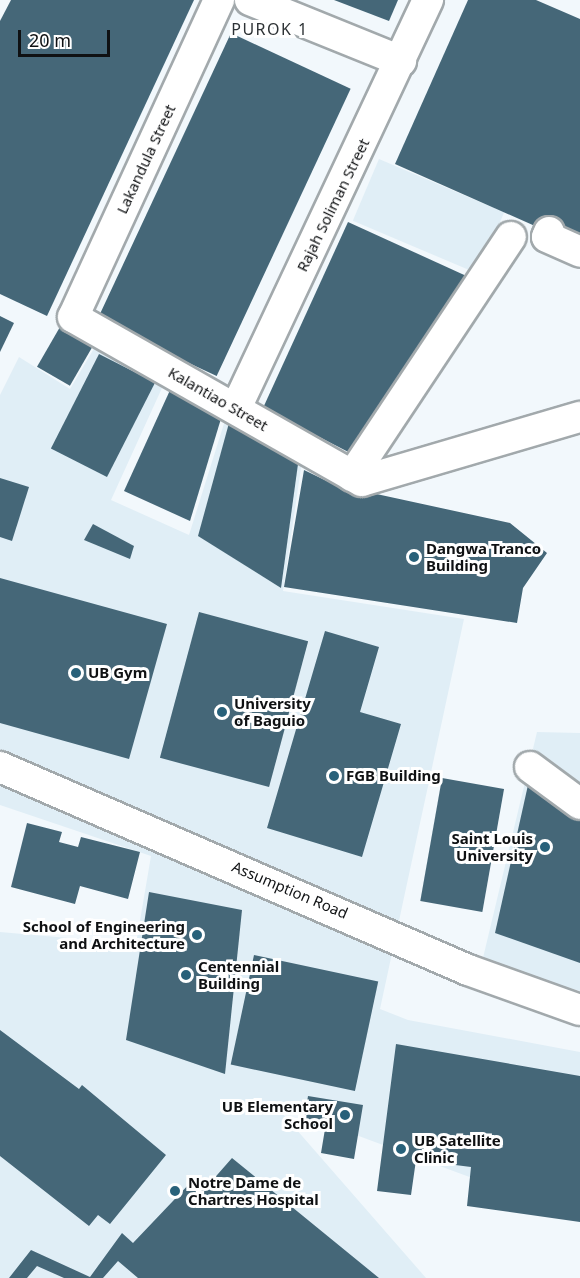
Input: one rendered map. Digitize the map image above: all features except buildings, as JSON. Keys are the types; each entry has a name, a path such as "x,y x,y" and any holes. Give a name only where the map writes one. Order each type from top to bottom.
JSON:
{"street":[{"name":"Lakandula Street","path":"73,317 219,0"},
{"path":"250,0 401,62"},
{"name":"Rajah Soliman Street","path":"236,408 401,62 428,0"},
{"path":"549,232 547,237 580,252"},
{"path":"357,479 512,237"},
{"name":"Kalantiao Street","path":"73,317 357,479"},
{"path":"357,479 580,417"},
{"name":"Assumption Road","path":"0,767 468,970 580,1010"},
{"path":"530,767 580,804"}],"shaded area":[{"path":"379,159 504,212 478,274 353,221"},
{"name":"University of Baguio","path":"99,340 167,377 111,500 189,535 227,414 302,461 283,591 464,619 380,1009 408,1020 580,1052 580,1218 275,1105 426,1278 0,1278 0,932 136,944 151,856 0,805 0,395 19,357 70,389"},
{"name":"Saint Louis University","path":"537,732 580,733 580,991 482,962"}],"place":[{"name":"Dangwa Tranco Building","path":"414,557"},
{"name":"UB Gym","path":"76,673"},
{"name":"University of Baguio","path":"222,712"},
{"name":"FGB Building","path":"334,776"},
{"name":"Saint Louis University","path":"545,847"},
{"name":"School of Engineering and Architecture","path":"197,935"},
{"name":"Centennial Building","path":"186,975"},
{"name":"UB Elementary School","path":"345,1115"},
{"name":"UB Satellite Clinic","path":"401,1149"},
{"name":"Notre Dame de Chartres Hospital","path":"175,1191"}],"district":[{"name":"PUROK 1","path":"270,29"}]}
